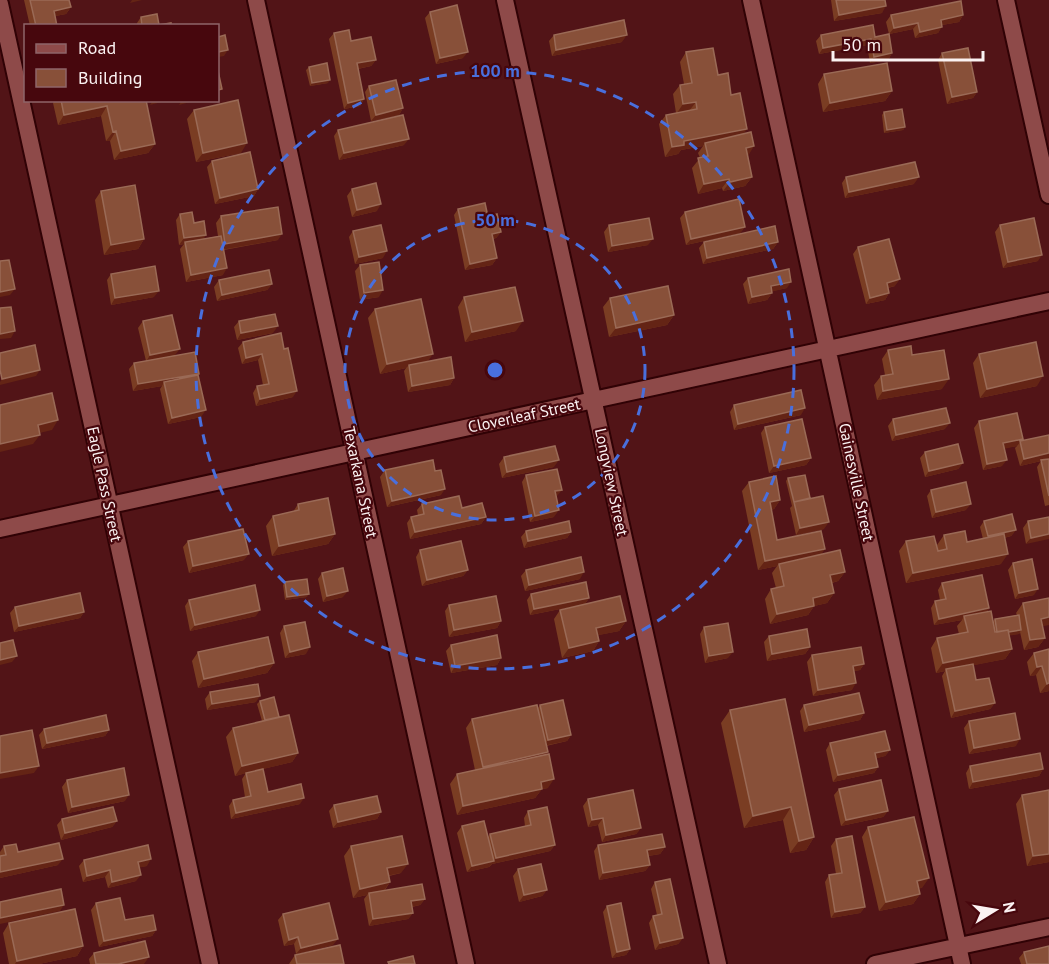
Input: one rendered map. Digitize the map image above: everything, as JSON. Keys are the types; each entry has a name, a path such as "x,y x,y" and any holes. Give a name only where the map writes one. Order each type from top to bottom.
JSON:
{"street":[{"name":"Texarkana Street","path":"256,0 466,964"},
{"name":"Longview Street","path":"505,0 718,964"},
{"name":"Gainesville Street","path":"751,0 962,964"},
{"path":"1006,0 1049,195"},
{"name":"Eagle Pass Street","path":"0,4 210,964"},
{"name":"Cloverleaf Street","path":"0,529 1049,301"},
{"path":"875,964 1049,927"}],"building":[{"path":"30,0 69,0 71,7 54,11 57,24 36,24"},
{"path":"836,0 885,0 886,6 839,15"},
{"path":"961,1 963,15 941,20 942,27 920,32 918,23 894,28 891,15"},
{"path":"457,5 468,52 440,58 430,12"},
{"path":"157,14 159,24 142,24 141,17"},
{"path":"624,20 627,35 556,50 554,35"},
{"path":"873,25 875,37 889,34 892,53 874,57 871,39 823,48 821,35"},
{"path":"349,30 351,41 371,37 376,60 357,63 364,99 348,103 334,33"},
{"path":"225,35 228,50 219,52 219,37"},
{"path":"713,48 718,75 728,73 731,95 740,93 747,129 684,141 684,145 672,147 666,115 697,109 696,102 683,104 680,85 692,83 686,52"},
{"path":"968,48 977,92 952,97 942,53"},
{"path":"327,63 330,80 312,83 309,67"},
{"path":"887,63 892,91 830,103 824,74"},
{"path":"396,80 403,108 376,115 369,86"},
{"path":"238,100 247,143 203,153 194,110"},
{"path":"61,102 146,102 155,144 121,151 116,131 113,132 107,106 64,115"},
{"path":"902,109 905,127 887,130 884,112"},
{"path":"403,115 409,139 344,153 338,130"},
{"path":"751,132 754,146 746,148 752,177 704,184 698,158 708,156 705,143"},
{"path":"250,152 258,189 220,198 212,161"},
{"path":"915,162 919,177 849,192 846,177"},
{"path":"376,183 381,204 357,210 352,189"},
{"path":"135,185 144,239 111,245 101,191"},
{"path":"739,199 745,227 691,239 685,212"},
{"path":"485,203 488,217 497,214 501,232 492,234 497,258 470,264 458,209"},
{"path":"278,207 282,234 225,244 221,216"},
{"path":"192,212 194,223 204,221 206,235 184,238 180,214"},
{"path":"649,218 653,239 612,246 609,225"},
{"path":"1034,218 1042,255 1008,262 1000,225"},
{"path":"381,225 387,251 359,257 353,231"},
{"path":"775,226 778,242 707,258 704,242"},
{"path":"221,236 227,268 191,275 185,242"},
{"path":"889,239 900,279 887,283 889,293 870,298 858,247"},
{"path":"9,260 15,289 0,292 0,261"},
{"path":"379,262 383,290 364,293 360,265"},
{"path":"155,266 159,291 115,298 111,274"},
{"path":"789,269 791,282 771,286 772,293 752,297 748,278"},
{"path":"269,270 272,284 222,295 219,280"},
{"path":"668,286 674,315 616,328 610,298"},
{"path":"515,287 523,321 472,332 464,297"},
{"path":"421,299 433,354 387,364 375,309"},
{"path":"11,307 15,331 0,334 0,308"},
{"path":"275,314 278,326 241,333 239,321"},
{"path":"172,315 180,349 150,355 143,321"},
{"path":"281,333 284,349 288,348 297,391 260,399 257,386 269,384 262,354 246,358 243,342"},
{"path":"1036,342 1043,376 987,389 979,354"},
{"path":"35,345 40,370 2,379 0,353"},
{"path":"911,346 912,355 944,350 949,379 883,391 881,376 893,374 888,350"},
{"path":"195,352 199,374 138,384 134,363"},
{"path":"451,357 454,378 412,386 409,365"},
{"path":"198,375 206,410 172,418 164,382"},
{"path":"801,390 805,408 738,424 734,405"},
{"path":"52,393 58,420 38,425 40,435 0,444 0,405"},
{"path":"946,408 950,423 896,435 893,419"},
{"path":"1017,413 1023,439 1003,443 1007,460 987,464 979,421"},
{"path":"802,419 811,458 774,466 765,427"},
{"path":"1049,435 1049,453 1024,459 1020,441"},
{"path":"958,444 963,463 929,471 925,452"},
{"path":"555,446 559,460 507,472 504,457"},
{"path":"1049,459 1049,496 1041,460"},
{"path":"433,460 435,471 441,470 445,489 392,501 385,470"},
{"path":"557,469 562,490 555,491 559,510 535,516 526,475"},
{"path":"805,475 810,498 794,502 788,478"},
{"path":"776,476 780,500 770,502 777,540 821,531 825,549 765,561 749,482"},
{"path":"966,482 971,504 936,512 931,490"},
{"path":"459,496 462,508 482,503 486,517 415,532 411,517 424,514 422,504"},
{"path":"823,496 829,522 800,528 794,502"},
{"path":"328,498 335,534 279,546 273,516 299,510 298,504"},
{"path":"1012,514 1016,530 988,536 984,521"},
{"path":"1049,517 1049,534 1031,538 1028,521"},
{"path":"569,521 571,532 528,541 526,531"},
{"path":"243,529 249,554 193,566 188,541"},
{"path":"965,531 967,542 1004,534 1008,554 913,573 906,541 934,536 938,551 947,549 944,535"},
{"path":"461,541 468,570 427,580 420,550"},
{"path":"840,550 845,572 830,575 834,593 813,598 814,606 777,614 771,589 784,586 779,564"},
{"path":"581,557 584,572 529,585 526,570"},
{"path":"1032,559 1038,589 1019,593 1013,563"},
{"path":"343,568 348,591 327,596 322,573"},
{"path":"982,575 989,608 939,619 935,601 946,599 942,583"},
{"path":"307,579 309,594 287,597 285,582"},
{"path":"586,582 589,598 534,609 531,594"},
{"path":"255,585 260,610 195,625 189,600"},
{"path":"80,593 84,612 19,626 15,607"},
{"path":"496,596 501,621 454,630 449,605"},
{"path":"620,596 626,621 596,628 599,641 569,648 560,610"},
{"path":"1049,598 1049,617 1041,619 1045,638 1030,640 1023,603"},
{"path":"991,611 995,632 1008,630 1012,649 943,663 937,638 968,632 964,616"},
{"path":"1019,615 1021,630 997,632 995,619"},
{"path":"305,622 310,647 290,652 284,626"},
{"path":"728,623 733,652 709,656 704,627"},
{"path":"807,629 810,647 772,654 769,636"},
{"path":"497,635 501,658 455,666 451,645"},
{"path":"268,637 274,663 204,679 198,652"},
{"path":"13,640 17,656 0,660 0,643"},
{"path":"861,647 864,664 853,666 856,683 818,690 812,655"},
{"path":"1049,649 1049,683 1047,684 1042,666 1037,667 1034,653"},
{"path":"973,664 976,680 989,678 995,703 955,711 946,669"},
{"path":"258,684 260,696 212,704 210,692"},
{"path":"859,693 864,713 809,725 804,705"},
{"path":"274,697 279,717 265,720 260,701"},
{"path":"785,699 814,837 799,841 791,807 753,816 730,710"},
{"path":"563,700 571,735 548,740 540,705"},
{"path":"537,705 548,752 483,767 472,719"},
{"path":"1015,713 1020,739 974,748 969,721"},
{"path":"106,715 109,730 47,743 44,729"},
{"path":"289,715 298,753 242,766 233,728"},
{"path":"32,730 39,766 0,773 0,736"},
{"path":"885,731 890,750 875,753 878,767 838,775 830,743"},
{"path":"1040,753 1043,769 973,782 970,766"},
{"path":"549,754 554,779 541,782 542,789 463,806 457,774"},
{"path":"124,768 129,795 72,807 67,780"},
{"path":"263,769 268,792 301,784 304,798 236,813 233,800 251,796 246,773"},
{"path":"881,780 888,811 846,820 839,789"},
{"path":"633,790 641,828 606,835 603,818 592,820 588,799"},
{"path":"1049,790 1049,854 1033,856 1022,795"},
{"path":"377,796 381,812 338,822 334,805"},
{"path":"113,807 117,821 65,833 62,819"},
{"path":"547,807 555,845 496,858 490,834 531,825 528,811"},
{"path":"914,817 929,878 917,881 920,894 886,902 868,827"},
{"path":"484,821 494,861 472,866 462,826"},
{"path":"662,834 665,847 647,850 650,865 603,873 598,845"},
{"path":"402,836 408,864 387,868 390,882 360,889 351,846"},
{"path":"852,836 865,907 835,912 829,875 842,873 836,839"},
{"path":"59,843 63,859 0,872 0,856 6,855 4,846 16,844 18,852"},
{"path":"148,845 151,859 138,862 141,875 112,882 110,870 87,876 84,860"},
{"path":"541,864 547,890 524,895 518,869"},
{"path":"670,879 683,938 660,943 653,916 662,914 655,882"},
{"path":"422,884 425,899 411,901 413,913 373,919 369,893"},
{"path":"61,889 64,905 0,918 0,902"},
{"path":"120,898 125,920 153,915 156,930 104,941 96,903"},
{"path":"329,903 338,939 301,948 298,937 289,940 283,914"},
{"path":"621,903 630,949 617,952 607,906"},
{"path":"75,909 83,946 17,961 9,923"},
{"path":"145,941 149,957 118,964 96,964 94,953"},
{"path":"340,945 344,964 297,964 295,955"},
{"path":"1049,946 1049,964 1027,964 1024,952"},
{"path":"413,956 415,964 389,964 388,962"}]}
